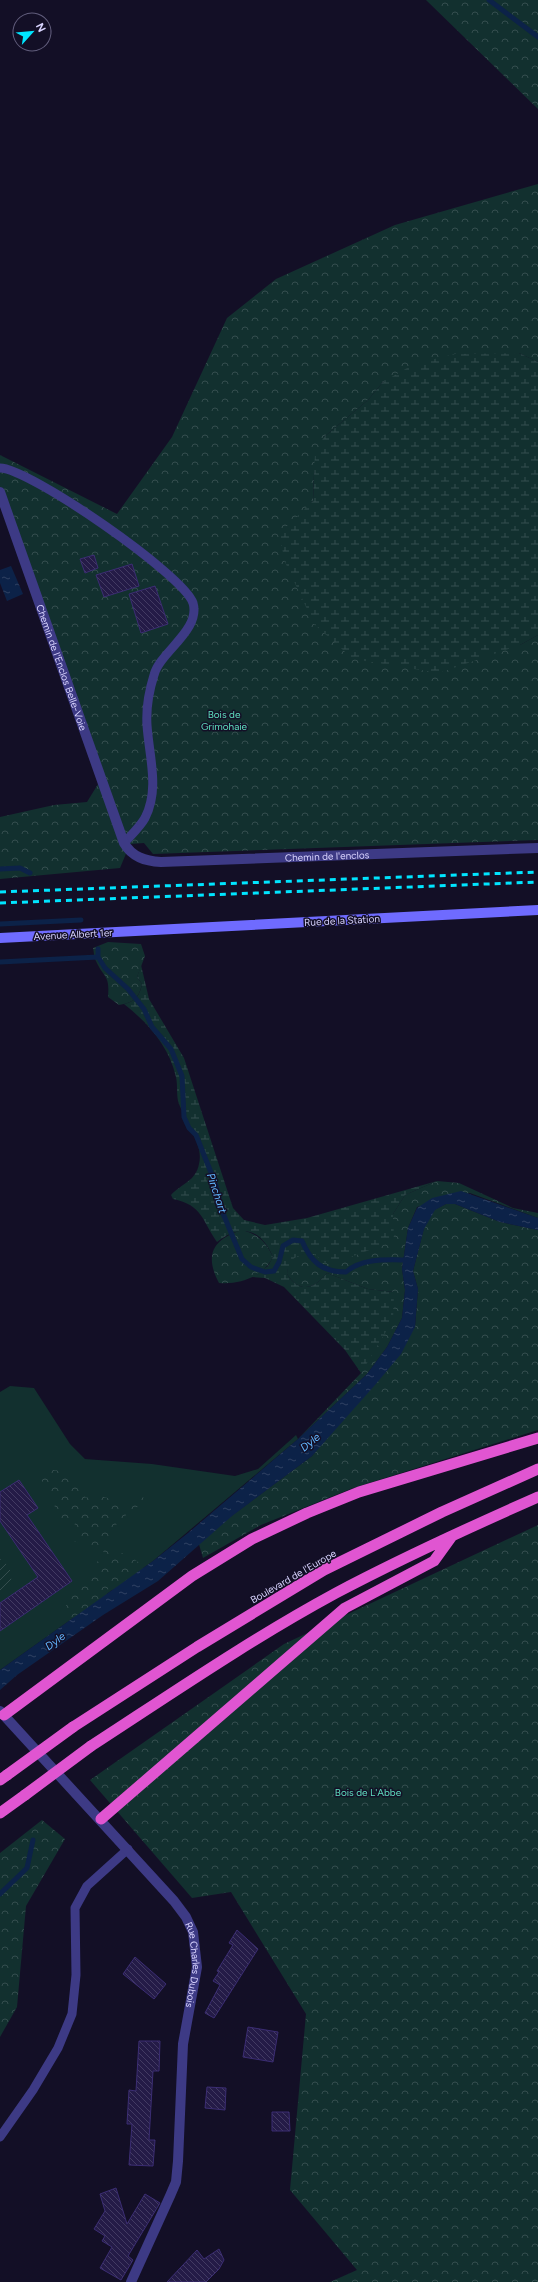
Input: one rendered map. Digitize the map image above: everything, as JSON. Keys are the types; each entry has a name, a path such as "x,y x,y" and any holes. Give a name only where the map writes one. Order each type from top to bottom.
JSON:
{"highway":[{"path":"2,1713 192,1576 252,1540 307,1512 359,1492 538,1438"},
{"name":"Boulevard de l'Europe","path":"3,1778 73,1727 197,1646 324,1570 442,1512 538,1469"},
{"path":"0,1813 91,1746 214,1666 336,1593 453,1535 538,1497"},
{"path":"100,1818 346,1608 434,1560 453,1535"}],"main road":[{"name":"Rue de la Station","path":"145,931 538,910"},
{"name":"Avenue Albert 1er","path":"0,938 145,931"}],"street":[{"name":"Chemin de l'Enclos Belle-Voie","path":"0,492 124,843"},
{"name":"Chemin de l'enclos","path":"124,843 130,851 141,859 161,862 538,848"},
{"name":"Rue Charles Dubois","path":"2,1713 128,1849 186,1917 193,1932 197,1967 183,2044 176,2182 131,2282"}],"lane":[{"path":"0,468 17,473 99,520 166,572 188,593 193,604 193,616 185,632 154,672 146,724 153,779 151,802 141,824 124,843"},
{"path":"0,2137 33,2090 58,2048 72,2014 76,1975 75,1908 87,1886 128,1849"}],"green space":[{"path":"426,0 538,0 538,109"},
{"name":"Bois de Grimohaie","path":"538,184 538,362 519,353 383,382 368,400 324,437 314,474 313,501 303,514 520,645 538,635 538,840 153,854 144,843 130,844 120,868 0,879 0,817 54,805 87,802 103,776 0,493 0,455 117,514 172,437 227,318 276,279 395,225"},
{"path":"519,353 538,362 538,635 520,645 439,673 353,659 314,624 284,560 280,533 313,501 315,452 324,437 368,400 383,382 414,364 455,354"},
{"path":"108,942 141,944 145,956 137,977 142,984 139,993 135,999 128,1003 119,1005 108,997 108,984 106,977 95,958 93,948"},
{"path":"141,965 149,999 184,1058 233,1208 244,1220 265,1225 307,1218 437,1181 405,1195 393,1214 394,1241 329,1265 312,1253 298,1256 294,1258 288,1269 287,1274 297,1285 302,1287 312,1286 327,1273 368,1289 394,1292 393,1320 361,1373 345,1350 284,1287 265,1278 252,1277 268,1266 273,1257 263,1240 250,1232 242,1231 234,1232 217,1242 201,1215 196,1210 190,1205 173,1199 171,1195 188,1182 195,1174 199,1164 199,1149 194,1134 179,1104 176,1077 173,1066 163,1045 149,1027 124,1004 134,1000 140,991 142,984 137,977"},
{"path":"437,1181 459,1183 513,1208 538,1213 538,1218 470,1193 417,1207 408,1228 402,1269 405,1290 402,1318 387,1347 367,1374 298,1439 361,1373 394,1292 368,1289 327,1273 312,1286 302,1287 297,1285 287,1274 288,1263 296,1255 312,1253 393,1214 405,1195"},
{"path":"446,1204 455,1204 500,1222 538,1230 538,1430 353,1488 261,1525 203,1558 198,1541 312,1456 415,1327 418,1289 413,1271 424,1228 434,1210"},
{"path":"242,1230 261,1239 273,1257 264,1269 250,1278 243,1281 219,1283 214,1273 212,1264 214,1249 224,1238"},
{"path":"10,1386 34,1388 70,1444 85,1459 152,1464 235,1476 258,1469 296,1435 298,1439 153,1561 0,1670 0,1392"},
{"path":"47,1469 61,1471 76,1478 86,1498 91,1493 127,1504 133,1491 147,1500 120,1520 111,1533 110,1541 111,1550 131,1557 146,1571 118,1590 103,1589 109,1596 78,1622 64,1612 69,1597 95,1576 97,1562 104,1555 103,1549 85,1549 82,1543 72,1541 69,1534 75,1524 73,1518 61,1518 55,1511 54,1497 46,1490 41,1479"},
{"name":"Bois de L'Abbe","path":"538,1525 538,2282 330,2282 357,2270 290,2190 306,2014 231,1892 192,1898 90,1780 284,1644"},
{"path":"0,1559 5,1563 11,1572 11,1582 5,1591 0,1594"},
{"path":"42,1820 65,1839 26,1906 17,2007 0,2037 0,1853"}],"water":[{"path":"11,566 23,594 7,601 0,583 0,570"},
{"name":"Dyle","path":"461,1191 538,1218 538,1230 500,1222 455,1204 446,1204 435,1210 424,1229 413,1271 418,1289 415,1327 401,1354 312,1456 232,1516 158,1581 103,1615 17,1675 0,1690 0,1670 153,1561 188,1533 298,1439 367,1374 387,1347 402,1318 405,1290 402,1269 408,1228 417,1208 432,1198"}],"building":[{"path":"94,555 98,568 85,573 80,559"},
{"path":"132,564 139,586 104,597 96,575"},
{"path":"155,586 168,624 141,633 129,594"},
{"path":"19,1480 38,1508 27,1515 72,1581 0,1631 0,1603 38,1577 0,1521 0,1492"},
{"path":"237,1930 258,1949 214,2018 205,2013 220,1985 213,1981 219,1972 217,1971 233,1945 229,1943"},
{"path":"135,1957 166,1984 154,1999 123,1974"},
{"path":"248,2027 278,2032 273,2062 243,2057"},
{"path":"139,2041 160,2041 159,2071 153,2071 149,2140 155,2140 153,2166 129,2165 132,2124 127,2124 129,2090 136,2091"},
{"path":"207,2087 226,2088 225,2110 205,2108"},
{"path":"272,2112 289,2112 290,2131 272,2131"},
{"path":"116,2188 127,2224 145,2194 160,2203 128,2256 133,2260 121,2280 100,2268 112,2247 102,2241 105,2236 94,2229 105,2211 100,2194"},
{"path":"219,2249 224,2260 219,2269 206,2282 167,2282 197,2250 204,2259"}],"waterway":[{"path":"489,0 538,37"},
{"name":"Pinchart","path":"0,869 20,868 30,873"},
{"path":"0,924 81,920"},
{"name":"Pinchart","path":"98,949 98,957 105,968 128,989 144,1009 152,1027 171,1049 182,1076 184,1117 189,1128 196,1135 216,1185 222,1211 242,1259 251,1267 265,1272 274,1271 279,1262 283,1246 293,1240 302,1241 309,1255 318,1264 324,1268 338,1272 346,1272 360,1264 376,1260 410,1260"},
{"path":"0,962 98,957"},
{"path":"0,1894 27,1868 33,1840"}],"railway":[{"path":"0,892 538,872"},
{"path":"0,903 538,882"}]}
